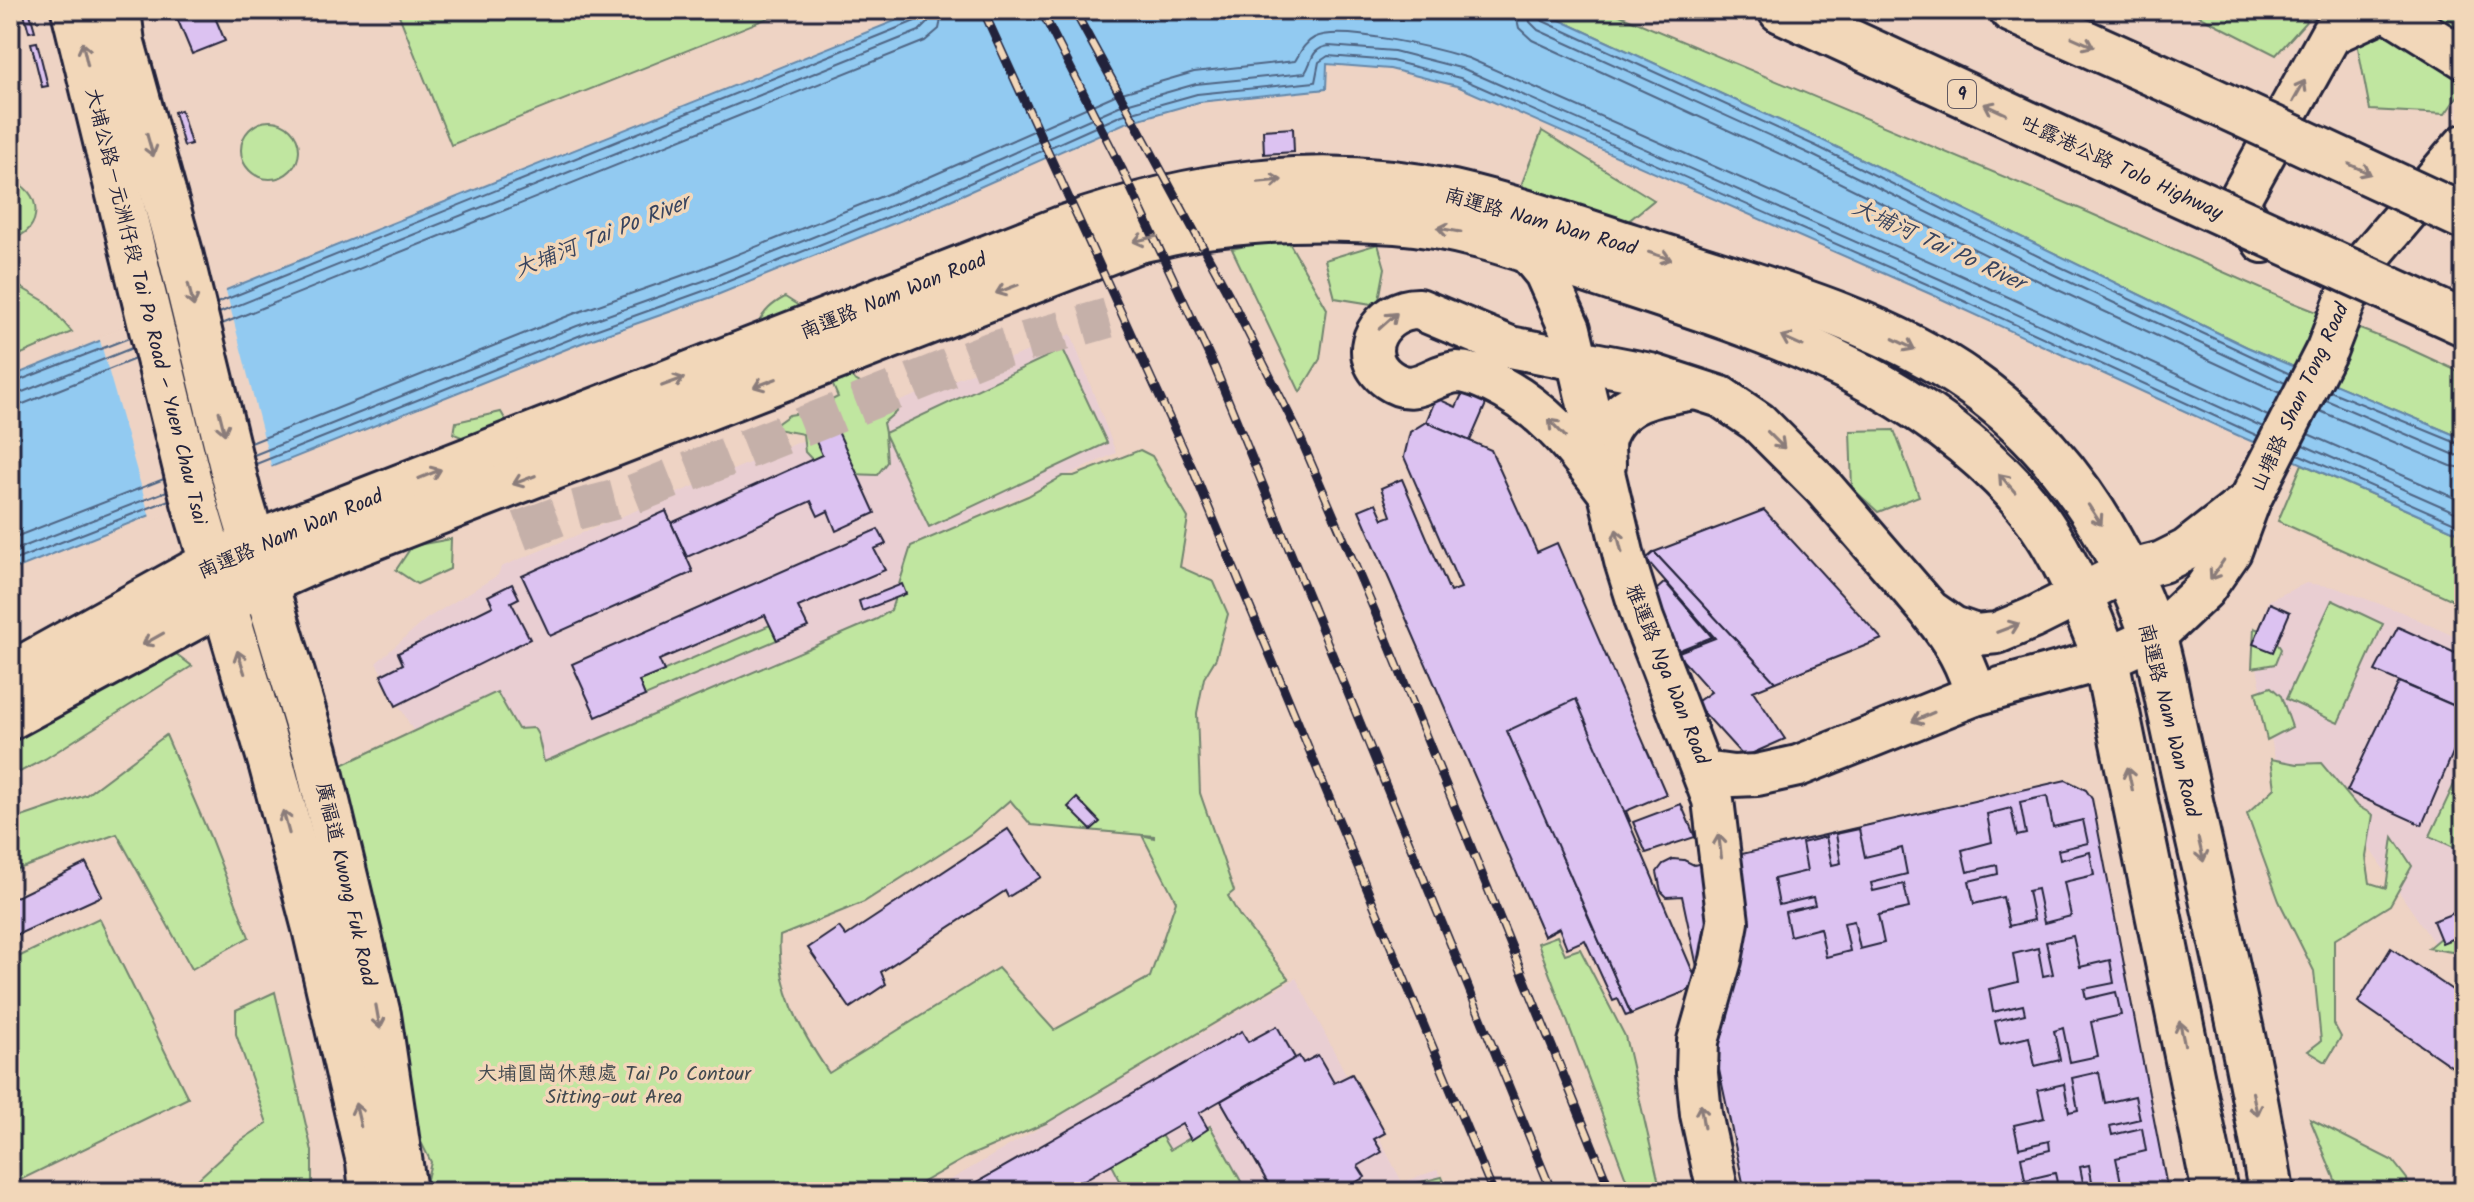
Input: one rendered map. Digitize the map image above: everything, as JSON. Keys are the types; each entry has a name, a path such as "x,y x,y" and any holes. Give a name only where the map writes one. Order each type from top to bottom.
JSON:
{"main road":[{"name":"大埔公路－元洲仔段 Tai Po Road – Yuen Chau Tsai","path":"74,10 216,583"},
{"name":"大埔公路－元洲仔段 Tai Po Road – Yuen Chau Tsai","path":"118,10 122,43 180,253 258,563"},
{"name":"吐露港公路 Tolo Highway","path":"1781,10 2464,323"},
{"path":"2012,10 2464,217"},
{"name":"南運路 Nam Wan Road","path":"10,675 586,413 1126,206 1240,183 1327,179 1412,186 1517,209 1823,311 1902,342 1967,380 2026,427 2055,459 2078,490 2127,571 2154,637 2229,979 2271,1192"},
{"name":"南運路 Nam Wan Road","path":"258,563 600,450 705,406 1138,240 1213,225 1284,218 1399,221 1479,235 1525,249 1787,338 1883,386 1943,426 2003,478 2056,544 2081,594 2106,659 2215,1192"},
{"name":"廣福道 Kwong Fuk Road","path":"258,563 315,751 362,940 378,1015 404,1192"},
{"name":"南運路 Nam Wan Road","path":"10,717 216,583"},
{"name":"廣福道 Kwong Fuk Road","path":"216,583 272,766 315,928 369,1162 372,1192"}],"street":[{"name":"山塘路 Shan Tong Road","path":"2348,294 2262,241 2238,202 2331,34 2385,10 2464,58"},
{"name":"山塘路 Shan Tong Road","path":"2154,637 2204,590 2231,551 2250,500 2327,349 2348,294 2369,257 2464,145"},
{"name":"雅運路 Nga Wan Road","path":"1525,249 1545,273 1570,329 1606,489 1643,619 1704,772 1757,775 1798,766 1975,695 2106,659 2154,637"},
{"path":"1510,347 1536,335 1558,297"},
{"name":"雅運路 Nga Wan Road","path":"1606,489 1573,444 1549,419 1509,391 1471,373 1453,372 1422,386 1396,384 1380,372 1373,350 1374,339 1386,319 1407,309 1419,309 1510,347 1650,374 1721,397 1758,422 1823,487 1930,611 1959,652 1975,695"},
{"name":"雅運路 Nga Wan Road","path":"1606,489 1604,441 1618,415 1643,399 1699,388"},
{"name":"山塘路 Shan Tong Road","path":"2127,571 2162,562 2186,550 2250,500"},
{"name":"雅運路 Nga Wan Road","path":"1930,611 1953,627 1976,635 1997,633 2127,571"},
{"path":"1704,772 1713,800 1728,922 1721,960 1698,1041 1701,1114 1718,1192"}],"shaded area":[{"path":"1071,334 1116,453 912,546 890,613 538,765 422,747 376,663 426,619 498,575 501,567 847,422"},
{"path":"2306,583 2334,587 2404,613 2464,641 2464,942 2440,952 2335,798 2284,804 2253,647 2268,601"},
{"path":"1296,978 1402,1182 1437,1170 1442,1177 1380,1192 930,1192"}],"green space":[{"path":"397,10 788,10 451,145"},
{"path":"1538,10 1608,10 2464,374 2464,439 2247,347 1820,139"},
{"path":"2188,10 2464,10 2464,87 2445,114 2370,110 2356,37 2310,17 2276,55"},
{"path":"270,121 291,129 299,150 291,171 270,179 249,171 241,150 249,129"},
{"path":"1542,131 1654,200 1599,245 1530,205 1522,183"},
{"path":"10,181 29,192 36,210 29,228 10,239"},
{"path":"1286,237 1327,309 1320,359 1300,392 1232,249"},
{"path":"1378,244 1385,268 1378,305 1335,298 1325,260"},
{"path":"10,281 46,302 72,332 10,359 10,331 14,328 10,324"},
{"path":"785,297 810,313 758,324 769,308"},
{"path":"1063,349 1107,443 929,527 885,434 887,462 877,475 825,473 805,452 803,434 771,428 789,415 808,412 838,397 831,381 844,374 871,389 897,411 883,423 885,433"},
{"path":"501,412 511,429 483,446 454,434 456,422"},
{"path":"1894,430 1919,496 1878,512 1852,488 1850,431"},
{"name":"大埔圓崗休憩處 Tai Po Contour Sitting-out Area","path":"1140,450 1152,456 1188,518 1180,567 1214,582 1228,614 1216,658 1204,678 1197,713 1200,793 1234,891 1228,896 1289,979 1046,1123 969,1156 905,1192 424,1192 431,1162 412,1124 399,1077 382,935 340,800 342,765 497,692 518,729 534,728 544,762 877,619 891,610 911,546 1028,496 1063,476 1074,476","holes":["1010,800 1031,825 1154,836 1142,835 1176,901 1150,977 1054,1030 998,968 829,1073 792,1008 782,973 780,936 864,902 972,833"]},
{"path":"2302,464 2464,535 2464,605 2278,521"},
{"path":"451,539 450,569 417,584 396,570 412,546"},
{"path":"2332,600 2383,624 2338,723 2286,699"},
{"path":"770,625 777,640 645,696 639,681"},
{"path":"2254,628 2272,635 2281,649 2275,664 2252,668"},
{"path":"175,653 192,666 45,759 10,777 10,736"},
{"path":"2271,687 2281,696 2292,727 2267,740 2256,692"},
{"path":"166,735 249,937 192,969 117,834 10,872 10,821 86,795"},
{"path":"2271,759 2297,764 2321,763 2356,805 2373,815 2366,857 2370,883 2386,888 2393,837 2412,866 2390,905 2334,940 2334,1024 2341,1037 2326,1062 2308,1051 2321,1041 2314,971 2279,901 2247,814 2275,788"},
{"path":"2456,780 2464,784 2464,852 2430,836"},
{"path":"99,918 188,1098 10,1185 10,961"},
{"path":"2464,918 2464,954 2428,948"},
{"path":"1557,936 1565,954 1580,949 1625,1036 1661,1192 1631,1192 1538,943"},
{"path":"275,992 312,1151 312,1192 184,1192 236,1144 267,1123 236,1034 236,1010"},
{"path":"2310,1119 2393,1161 2407,1179 2409,1192 2340,1192"},
{"path":"1210,1126 1247,1192 1126,1192 1111,1163 1161,1135 1170,1150"},
{"path":"1442,1177 1448,1192 1380,1192"}],"water":[{"name":"大埔河 Tai Po River","path":"922,10 1538,10 1820,139 2247,347 2464,439 2464,535 1935,296 1457,86 1390,69 1327,64 1326,89 1199,102 1125,123 939,205 712,297 584,342 10,571 10,377"}],"pier":[{"path":"225,287 272,469 151,521 99,337"}],"building":[{"path":"23,10 29,10 35,31 29,32"},
{"path":"196,10 212,10 225,41 192,54 177,18"},
{"path":"37,42 48,86 42,87 31,43"},
{"path":"181,110 191,144 184,146 174,112"},
{"path":"1293,128 1294,152 1264,154 1263,130"},
{"path":"1466,386 1489,397 1470,441 1426,422 1436,398 1456,407"},
{"path":"1426,422 1491,450 1537,552 1557,543 1666,794 1626,811 1630,821 1560,852 1631,1014 1626,1016 1618,999 1613,1001 1585,940 1567,948 1559,928 1544,936 1359,510 1376,503 1383,519 1391,516 1381,488 1402,479 1450,592 1461,588 1404,457 1410,432"},
{"path":"836,427 875,513 836,531 828,511 818,516 811,501 687,557 671,523 822,455 814,437"},
{"path":"1764,510 1882,639 1775,682 1654,552"},
{"path":"666,511 693,572 550,636 522,576"},
{"path":"878,529 886,544 874,549 885,570 798,607 808,627 777,640 765,615 659,660 664,671 639,681 645,696 596,717 572,664"},
{"path":"1654,552 1775,682 1753,691 1785,739 1744,757 1695,703 1711,692 1676,653 1715,638 1646,559"},
{"path":"1665,582 1712,637 1677,651 1654,592"},
{"path":"512,584 519,598 511,602 530,639 396,706 381,675 403,664 398,653 493,606 488,596"},
{"path":"902,584 906,594 862,611 859,601"},
{"path":"2270,603 2290,612 2273,652 2253,644"},
{"path":"2398,627 2464,657 2464,710 2375,671"},
{"path":"2399,682 2464,710 2464,727 2422,825 2347,791"},
{"path":"1576,699 1699,986 1631,1014 1507,731"},
{"path":"2066,780 2086,790 2092,799 2168,1192 1745,1192 1682,896 1667,897 1661,891 1657,872 1663,864 1673,859 1694,865"},
{"path":"2047,796 2053,827 2083,820 2088,843 2058,850 2060,860 2090,852 2094,875 2064,882 2071,916 2044,923 2037,889 2028,891 2034,920 2009,926 2003,897 1974,904 1969,881 1998,874 1997,865 1967,872 1962,850 1992,842 1987,814 2011,808 2017,836 2026,834 2020,802"},
{"path":"1077,798 1100,822 1091,830 1068,807"},
{"path":"1681,804 1695,837 1646,853 1633,822"},
{"path":"1008,829 1041,877 1008,897 1005,891 881,972 886,984 850,1008 808,948 839,927 846,936"},
{"path":"1859,829 1865,857 1902,848 1907,874 1871,883 1873,891 1904,884 1909,908 1878,915 1884,943 1860,949 1854,921 1844,923 1850,951 1826,957 1820,928 1790,936 1785,912 1815,905 1813,897 1779,905 1774,879 1807,871 1802,843 1826,837 1832,865 1841,863 1836,834"},
{"path":"86,863 102,896 10,938 10,900"},
{"path":"2464,909 2464,934 2442,943 2433,921"},
{"path":"2073,936 2080,967 2110,960 2114,983 2084,989 2086,999 2116,992 2121,1015 2091,1022 2098,1056 2070,1062 2063,1028 2054,1031 2060,1060 2035,1066 2029,1037 2000,1044 1995,1021 2025,1014 2023,1005 1993,1012 1989,989 2018,982 2013,954 2038,948 2043,976 2053,974 2046,942"},
{"path":"2391,948 2464,998 2464,1083 2458,1071 2358,1002"},
{"path":"1277,1026 1295,1058 1199,1113 1208,1129 1191,1140 1182,1124 1063,1192 960,1192 1242,1031 1248,1042"},
{"path":"1318,1055 1334,1083 1352,1074 1385,1133 1374,1139 1382,1152 1358,1166 1365,1177 1346,1188 1348,1192 1273,1192 1221,1101 1299,1056 1303,1063"},
{"path":"2099,1072 2105,1103 2135,1096 2140,1119 2110,1126 2112,1135 2142,1128 2146,1151 2116,1158 2123,1192 2094,1192 2089,1165 2080,1167 2085,1192 2059,1192 2055,1173 2025,1180 2021,1157 2050,1150 2049,1141 2019,1148 2014,1125 2044,1118 2038,1090 2064,1084 2069,1112 2078,1110 2072,1078"}],"tunnel":[{"path":"520,531 572,511 629,496 990,352 1108,318"}],"railway":[{"path":"983,10 1193,470 1493,1192"},
{"path":"1041,10 1122,169 1215,368 1552,1192"},
{"path":"1074,10 1229,295 1297,430 1387,640 1611,1192"}]}
